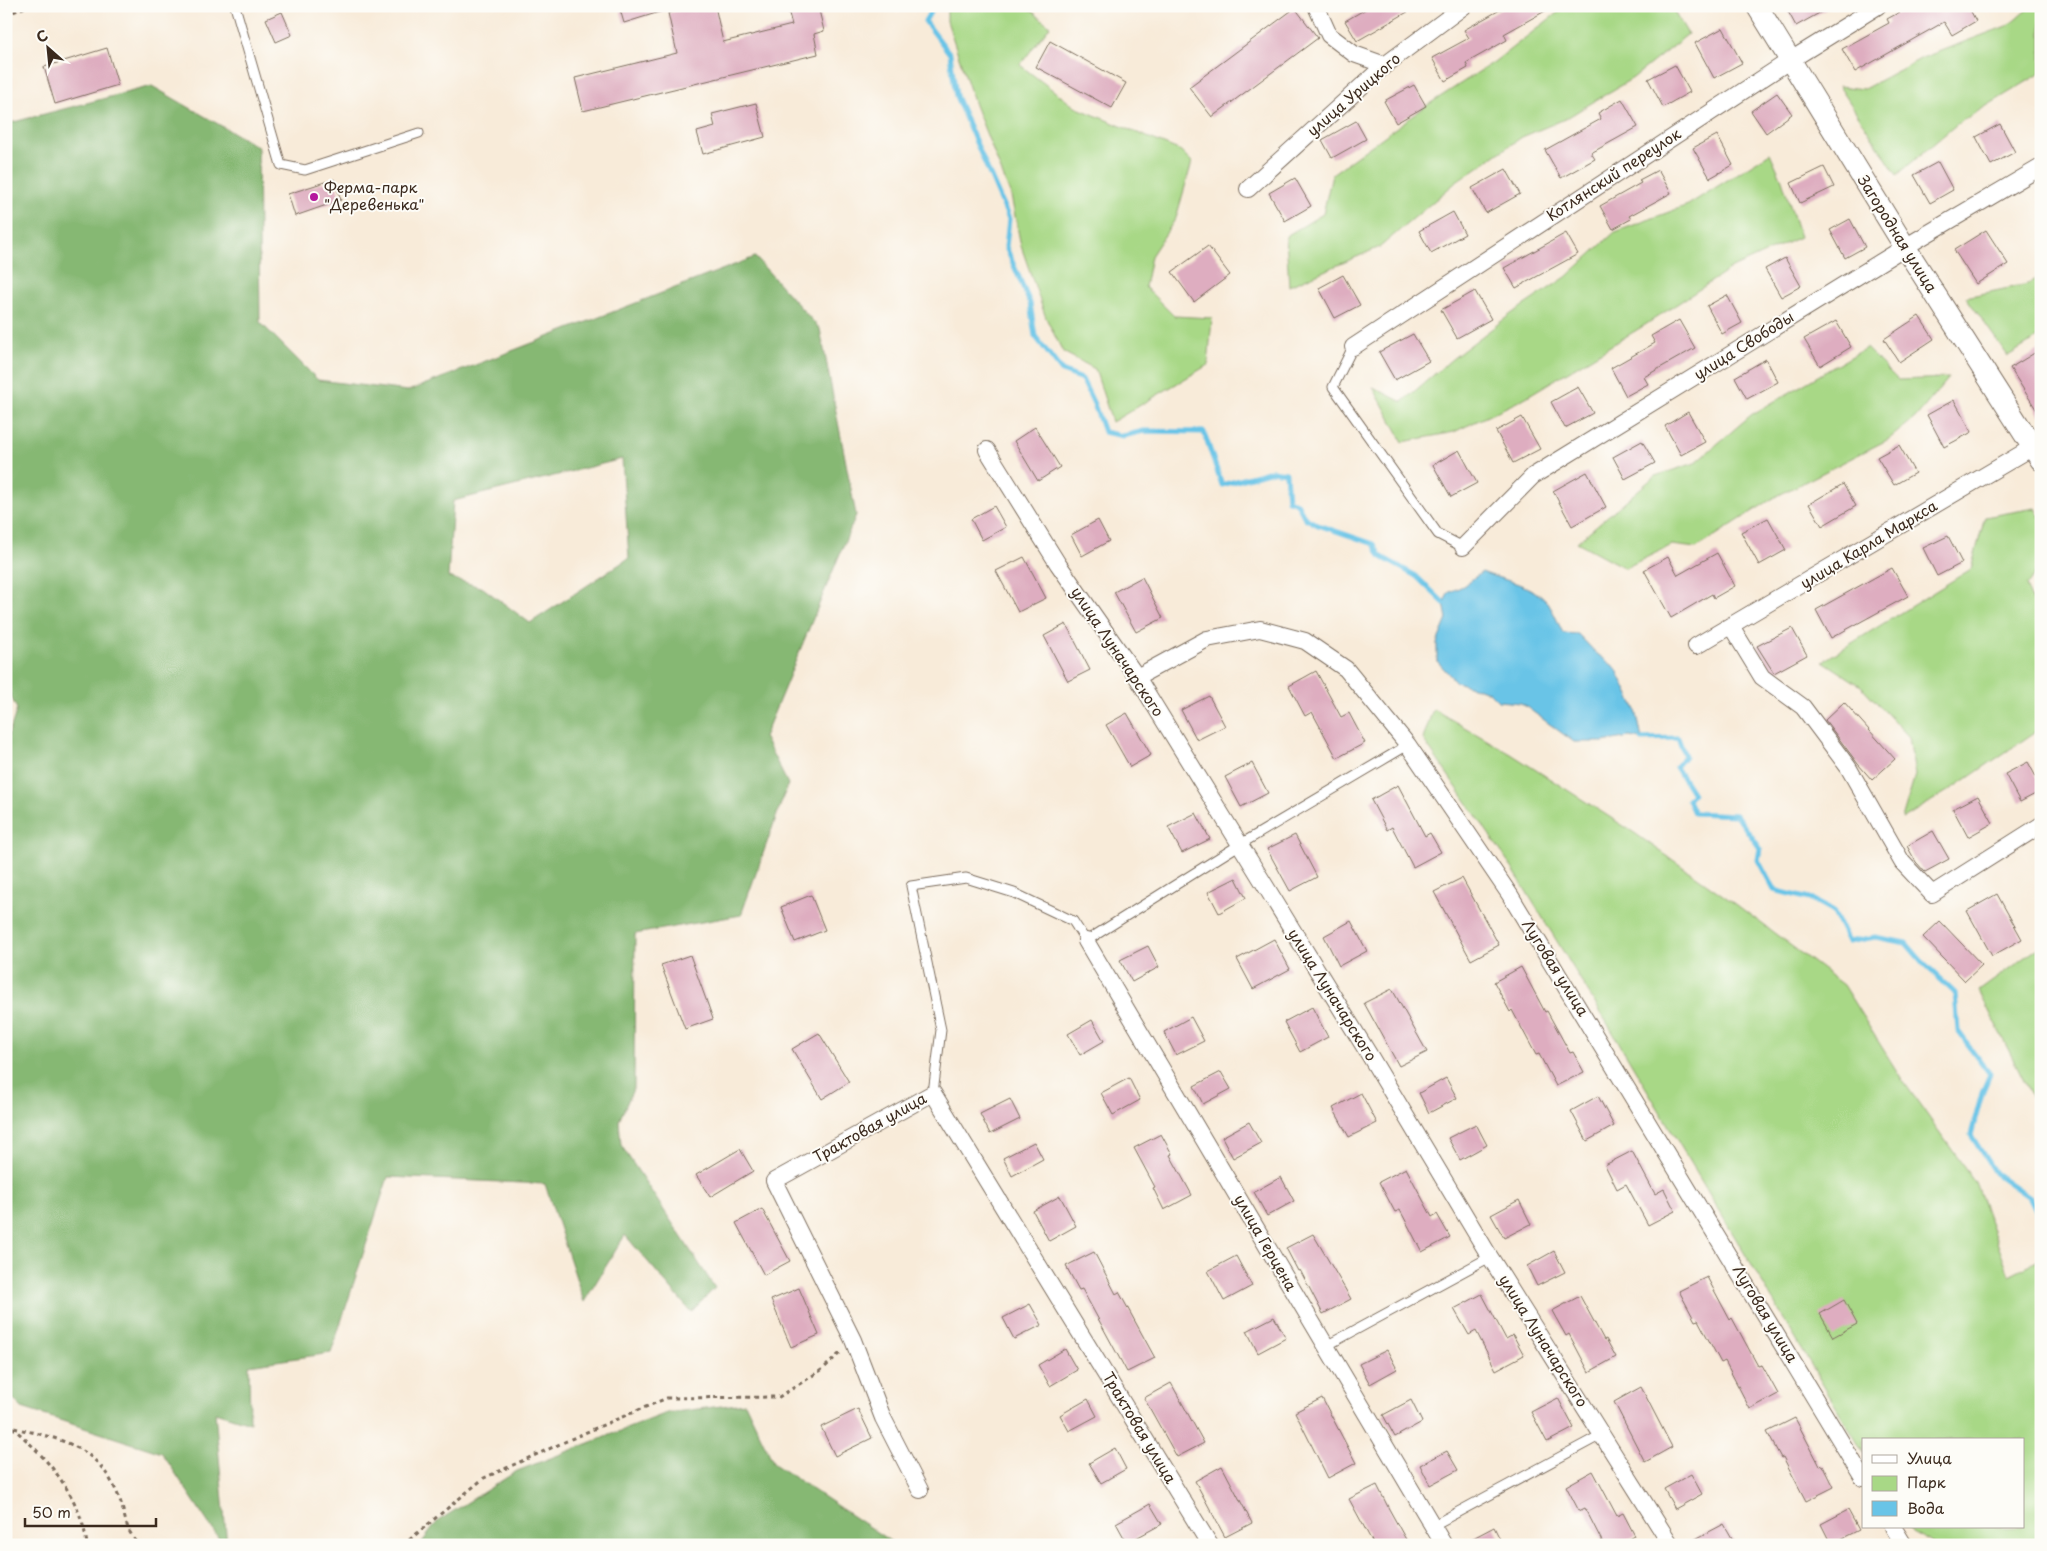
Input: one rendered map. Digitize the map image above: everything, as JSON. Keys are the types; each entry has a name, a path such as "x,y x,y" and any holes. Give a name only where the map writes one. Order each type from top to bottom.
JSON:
{"street":[{"path":"1316,6 1329,35 1354,54 1385,65"},
{"name":"улица Урицкого","path":"1248,189 1385,65 1464,6"},
{"name":"Загородная улица","path":"1757,6 1905,248 2038,450"},
{"name":"Котлянский переулок","path":"1353,347 1789,60 1878,6"},
{"name":"улица Свободы","path":"1463,547 1533,476 2041,167"},
{"name":"улица Луначарского","path":"987,450 1058,564 1137,677 1370,1056 1490,1257 1671,1545"},
{"name":"улица Карла Маркса","path":"1696,646 2038,450"},
{"path":"1731,626 1762,677 1804,706 1848,767 1902,862 1932,894 2041,825"},
{"name":"Луговая улица","path":"1137,677 1207,639 1260,629 1305,641 1346,669 1408,745 1510,895 1862,1476"},
{"name":"улица Герцена","path":"1086,942 1444,1545"},
{"name":"Трактовая улица","path":"920,1490 883,1418 853,1340 774,1181 933,1093 1210,1545"},
{"path":"1894,1528 1904,1545"}],"lane":[{"path":"235,6 281,166 305,170 419,133"},
{"path":"1353,347 1333,387 1438,534 1463,547"},
{"path":"933,1093 941,1030 911,886 966,878 1014,893 1073,921 1086,942 1239,845 1408,745"},
{"path":"1326,1346 1490,1257"},
{"path":"1432,1526 1601,1435"}],"path":[{"path":"6,15 28,6"},
{"path":"404,1545 484,1478 667,1398 778,1397 823,1369 853,1340"},
{"path":"6,1422 25,1438 52,1468 68,1491 84,1525 87,1545"},
{"path":"14,1428 63,1440 82,1450 103,1469 118,1495 128,1529 138,1545"}],"green space":[{"path":"947,6 1026,6 1050,26 1020,65 1075,107 1181,151 1192,162 1176,218 1151,256 1145,287 1174,316 1212,318 1208,365 1112,422 1095,369 1063,352 1046,318 1021,246 1011,196 975,105 947,21"},
{"path":"1566,6 1671,6 1688,34 1633,78 1565,119 1522,137 1455,183 1380,247 1289,286 1286,236 1323,214 1332,174 1426,106 1494,62"},
{"path":"2031,6 2041,6 2041,73 1957,124 1897,175 1839,86 1864,89 1922,58 2009,25"},
{"path":"152,86 258,147 260,322 318,380 408,391 755,257 820,329 856,515 764,737 788,784 741,915 635,934 634,1087 619,1121 621,1145 715,1288 691,1312 625,1235 584,1302 545,1184 388,1177 331,1353 249,1365 250,1423 215,1412 227,1545 223,1545 162,1453 22,1408 6,1392 6,742 17,709 6,687 6,124","holes":["622,459 629,558 530,623 483,588 448,577 453,501"]},
{"path":"1770,153 1782,180 1800,237 1732,268 1645,325 1521,400 1454,432 1403,442 1373,387 1402,402 1452,359 1511,314 1566,277 1615,232 1688,205"},
{"path":"2041,276 2041,336 2008,356 1966,297 2028,284"},
{"path":"1866,348 1898,380 1949,378 1915,418 1889,439 1775,497 1696,548 1672,545 1625,568 1577,542 1655,476 1695,463 1751,415"},
{"path":"2035,508 2041,518 2041,565 2026,586 2038,612 2041,612 2041,728 1956,786 1902,819 1915,775 1909,737 1861,686 1823,661 1971,569 1985,517"},
{"path":"1433,709 1511,754 1633,832 1737,905 1843,985 1903,1081 1975,1182 2009,1275 2041,1259 2041,1545 1936,1545 1912,1532 1910,1528 2024,1528 2024,1438 1862,1438 1862,1450 1615,1036 1509,863 1423,739"},
{"path":"2041,946 2041,1099 2034,1101 1979,991"},
{"path":"745,1403 774,1464 896,1545 420,1545 438,1521 517,1471 667,1413"}],"water":[{"path":"1482,572 1524,586 1539,595 1551,608 1563,633 1578,634 1596,653 1616,668 1636,710 1642,739 1629,737 1603,742 1574,742 1521,703 1498,701 1489,692 1456,682 1437,661 1437,643 1447,619 1444,603 1448,593 1463,586"}],"building":[{"path":"619,6 666,6 666,10 624,23"},
{"path":"696,6 715,6 723,42 792,25 787,6 818,6 824,31 814,34 818,54 583,111 575,78 677,53 668,13"},
{"path":"1371,6 1418,6 1357,41 1345,21"},
{"path":"1507,6 1554,6 1504,34 1507,40 1466,63 1468,68 1445,81 1432,58 1469,38 1464,30"},
{"path":"1785,6 1832,6 1796,26"},
{"path":"1911,6 1972,6 1969,8 1976,21 1952,35 1944,22 1855,72 1842,49 1889,23 1887,19"},
{"path":"1295,8 1318,38 1212,117 1189,87"},
{"path":"282,12 292,35 276,42 266,19"},
{"path":"1723,28 1742,63 1714,78 1695,43"},
{"path":"1050,41 1126,83 1112,108 1036,67"},
{"path":"107,48 118,85 55,104 44,67"},
{"path":"1675,65 1690,92 1663,107 1648,79"},
{"path":"1414,85 1426,106 1396,123 1384,101"},
{"path":"1777,93 1792,114 1766,133 1751,111"},
{"path":"1622,99 1638,127 1591,153 1595,159 1561,178 1545,150 1601,119 1598,113"},
{"path":"756,103 765,137 703,154 697,132 715,127 712,114"},
{"path":"1356,121 1366,139 1332,158 1322,140"},
{"path":"2000,124 2015,152 1991,165 1976,137"},
{"path":"1717,135 1733,165 1710,178 1693,148"},
{"path":"1938,162 1953,190 1930,203 1914,175"},
{"path":"1824,167 1834,187 1800,203 1791,183"},
{"path":"1506,169 1520,194 1486,213 1472,188"},
{"path":"1658,170 1671,193 1629,216 1631,219 1613,229 1600,206 1641,183 1639,180"},
{"path":"1295,178 1311,206 1285,221 1269,193"},
{"name":"Ферма-парк \"Деревенька\"","path":"334,179 341,200 295,216 288,194"},
{"path":"1453,212 1465,234 1431,253 1419,231"},
{"path":"1850,219 1865,247 1845,258 1830,230"},
{"path":"1986,230 2008,264 1976,284 1954,250"},
{"path":"1566,233 1578,254 1516,288 1504,268"},
{"path":"1208,246 1230,275 1194,302 1172,272"},
{"path":"1785,258 1801,286 1781,297 1765,269"},
{"path":"1343,275 1360,305 1335,318 1319,288"},
{"path":"1475,291 1491,319 1457,338 1441,310"},
{"path":"1727,295 1742,323 1722,334 1707,306"},
{"path":"1919,316 1934,339 1899,362 1884,339"},
{"path":"1679,320 1695,348 1644,377 1648,384 1626,396 1611,368 1655,343 1651,336"},
{"path":"1836,321 1851,347 1820,366 1804,339"},
{"path":"1413,334 1429,361 1395,380 1379,352"},
{"path":"2041,349 2041,417 2010,368"},
{"path":"1766,359 1778,382 1747,399 1735,377"},
{"path":"1578,387 1593,413 1565,428 1551,402"},
{"path":"1954,400 1972,432 1944,447 1927,415"},
{"path":"1688,412 1705,442 1681,455 1665,426"},
{"path":"1522,417 1540,449 1513,463 1496,431"},
{"path":"1035,427 1060,467 1038,481 1014,441"},
{"path":"1642,441 1655,463 1625,479 1613,457"},
{"path":"1899,445 1915,473 1894,485 1877,457"},
{"path":"1459,450 1477,483 1451,497 1433,465"},
{"path":"1587,472 1606,507 1572,526 1553,491"},
{"path":"1843,484 1856,506 1822,526 1809,504"},
{"path":"994,506 1006,527 982,540 971,519"},
{"path":"1768,518 1786,550 1759,565 1741,532"},
{"path":"1098,520 1109,541 1082,556 1071,535"},
{"path":"1948,536 1962,563 1937,576 1923,548"},
{"path":"1717,553 1735,586 1714,598 1712,594 1671,618 1644,570 1668,557 1678,575"},
{"path":"1024,557 1046,598 1018,612 996,571"},
{"path":"1892,568 1908,596 1831,638 1816,610"},
{"path":"1142,577 1163,618 1136,632 1114,592"},
{"path":"1066,624 1090,670 1068,681 1044,636"},
{"path":"1792,628 1807,655 1774,673 1757,646"},
{"path":"1316,671 1341,717 1349,713 1365,743 1337,758 1312,712 1305,716 1289,686"},
{"path":"1209,696 1225,726 1197,740 1181,710"},
{"path":"1844,702 1895,759 1872,780 1825,720"},
{"path":"1127,713 1151,755 1130,767 1106,725"},
{"path":"2028,762 2041,786 2041,791 2020,802 2005,774"},
{"path":"1252,763 1268,793 1241,807 1225,777"},
{"path":"1398,785 1425,836 1430,833 1441,852 1413,867 1392,827 1387,830 1371,800"},
{"path":"1978,796 1993,823 1968,837 1953,809"},
{"path":"1196,813 1210,839 1182,853 1168,827"},
{"path":"1933,831 1949,859 1925,872 1916,862 1907,846"},
{"path":"1295,835 1317,877 1290,891 1267,849"},
{"path":"1236,878 1246,898 1219,913 1208,892"},
{"path":"1462,878 1499,945 1471,960 1434,892"},
{"path":"1997,894 2022,939 1992,956 1967,911"},
{"path":"811,895 825,930 795,942 781,907"},
{"path":"1351,921 1367,951 1339,966 1324,936"},
{"path":"1940,921 1982,965 1965,981 1923,937"},
{"path":"1274,939 1290,969 1253,989 1237,959"},
{"path":"1148,946 1159,967 1132,982 1120,960"},
{"path":"690,955 713,1019 685,1029 661,965"},
{"path":"1521,967 1545,1012 1547,1011 1570,1053 1573,1052 1584,1072 1556,1086 1539,1054 1536,1055 1512,1010 1510,1012 1494,982"},
{"path":"1392,989 1427,1052 1399,1066 1364,1003"},
{"path":"1312,1007 1328,1037 1300,1052 1284,1022"},
{"path":"1191,1017 1204,1041 1176,1055 1164,1032"},
{"path":"1092,1020 1104,1041 1080,1055 1068,1034"},
{"path":"819,1033 849,1082 822,1099 792,1049"},
{"path":"1221,1072 1231,1089 1203,1104 1194,1086"},
{"path":"1129,1078 1140,1100 1113,1115 1101,1093"},
{"path":"1446,1078 1457,1098 1429,1113 1419,1093"},
{"path":"1361,1093 1377,1123 1349,1137 1333,1108"},
{"path":"1598,1096 1614,1126 1587,1141 1571,1111"},
{"path":"1010,1099 1020,1119 990,1134 980,1114"},
{"path":"1249,1122 1261,1143 1233,1158 1222,1137"},
{"path":"1476,1124 1487,1145 1460,1160 1448,1138"},
{"path":"1161,1134 1192,1195 1164,1210 1153,1188 1155,1187 1134,1148"},
{"path":"1034,1142 1043,1159 1012,1176 1003,1158"},
{"path":"740,1149 753,1171 710,1197 696,1175"},
{"path":"1632,1151 1655,1194 1664,1189 1675,1211 1648,1225 1626,1184 1617,1189 1605,1165"},
{"path":"1406,1168 1432,1217 1437,1214 1450,1237 1422,1252 1400,1210 1395,1212 1379,1182"},
{"path":"1281,1177 1294,1201 1267,1216 1254,1192"},
{"path":"1060,1196 1076,1226 1049,1241 1033,1211"},
{"path":"1519,1200 1531,1224 1504,1238 1491,1215"},
{"path":"762,1209 790,1261 764,1275 736,1223"},
{"path":"1313,1234 1351,1299 1323,1314 1286,1248"},
{"path":"1554,1251 1565,1272 1537,1286 1527,1266"},
{"path":"1094,1252 1116,1294 1119,1292 1155,1358 1127,1372 1082,1289 1079,1290 1066,1266"},
{"path":"1236,1256 1252,1286 1224,1301 1208,1271"},
{"path":"1707,1277 1730,1320 1732,1318 1758,1366 1762,1365 1778,1394 1750,1409 1725,1361 1721,1363 1698,1320 1695,1321 1679,1291"},
{"path":"799,1288 819,1335 791,1347 771,1300"},
{"path":"1482,1294 1506,1339 1513,1335 1524,1355 1496,1370 1476,1331 1469,1335 1454,1309"},
{"path":"1580,1296 1604,1340 1606,1339 1616,1357 1589,1372 1569,1334 1566,1336 1552,1311"},
{"path":"1844,1300 1857,1324 1833,1337 1820,1314"},
{"path":"1030,1304 1042,1325 1014,1339 1003,1318"},
{"path":"1274,1317 1286,1338 1258,1353 1247,1331"},
{"path":"1065,1349 1077,1370 1050,1386 1038,1365"},
{"path":"1387,1350 1397,1369 1370,1384 1359,1364"},
{"path":"1171,1383 1204,1443 1177,1457 1144,1398"},
{"path":"1641,1387 1672,1447 1645,1462 1614,1402"},
{"path":"1322,1398 1356,1463 1328,1478 1295,1412"},
{"path":"1558,1398 1574,1428 1547,1442 1531,1412"},
{"path":"1088,1399 1097,1416 1069,1431 1060,1415"},
{"path":"1411,1400 1422,1422 1395,1437 1383,1415"},
{"path":"858,1409 872,1438 835,1456 821,1427"},
{"path":"1795,1418 1820,1466 1823,1465 1834,1487 1806,1501 1783,1457 1781,1458 1767,1432"},
{"path":"1115,1448 1126,1469 1101,1483 1089,1463"},
{"path":"1447,1451 1458,1470 1430,1485 1420,1465"},
{"path":"1222,1466 1252,1523 1225,1537 1195,1481"},
{"path":"1593,1471 1617,1516 1623,1513 1635,1536 1619,1545 1604,1545 1585,1508 1579,1511 1566,1486"},
{"path":"1691,1474 1702,1494 1675,1509 1664,1489"},
{"path":"1377,1485 1409,1545 1374,1545 1349,1499"},
{"path":"1150,1504 1162,1524 1127,1543 1116,1523"},
{"path":"1848,1510 1859,1530 1831,1544 1821,1524"},
{"path":"1724,1524 1736,1545 1684,1545"},
{"path":"1494,1527 1503,1545 1460,1545"}],"waterway":[{"path":"934,6 925,21 950,54 956,96 1009,219 1006,247 1030,303 1035,336 1062,371 1082,379 1104,432 1123,436 1144,431 1204,432 1222,485 1272,471 1286,473 1288,500 1297,503 1305,518 1318,525 1374,544 1380,556 1416,576 1444,603"},
{"path":"1642,739 1678,738 1685,756 1676,767 1693,794 1688,800 1694,813 1736,815 1760,848 1758,860 1774,890 1813,900 1833,911 1848,942 1875,937 1906,943 1924,964 1955,993 1958,1031 1990,1074 1982,1093 1971,1135 1995,1173 2029,1197 2041,1221"}],"place":[{"name":"Ферма-парк \"Деревенька\"","path":"314,197"}]}
